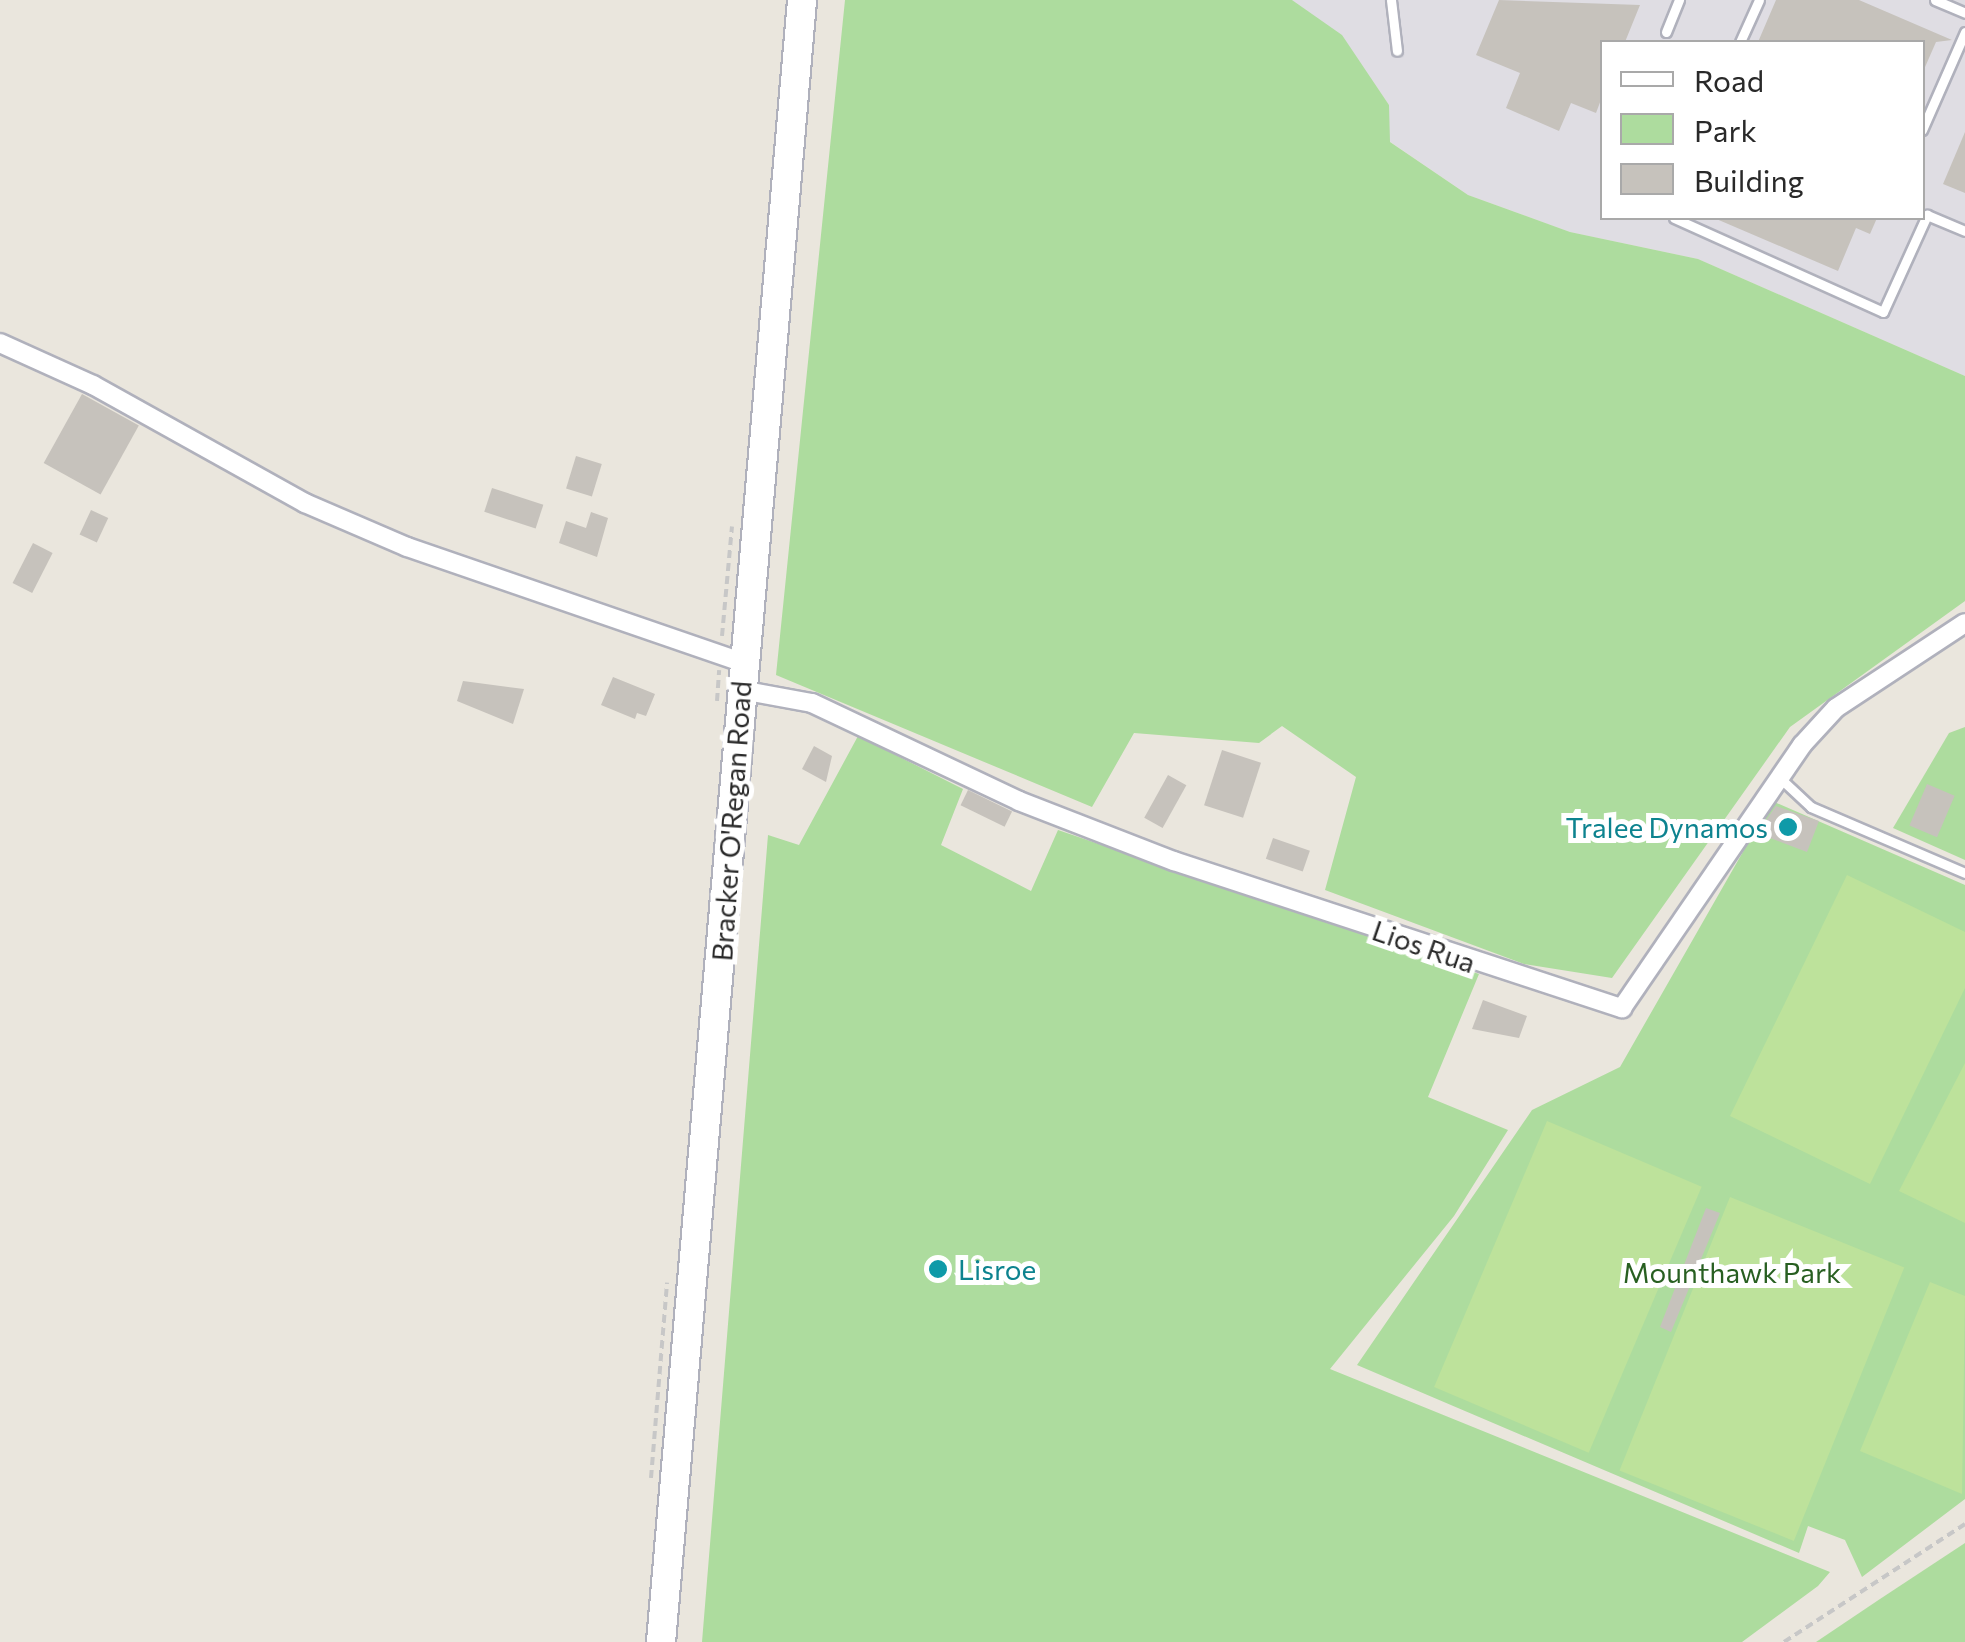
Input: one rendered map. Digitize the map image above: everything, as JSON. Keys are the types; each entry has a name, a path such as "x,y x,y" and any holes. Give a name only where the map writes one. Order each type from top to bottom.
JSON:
{"main road":[{"name":"Bracker O'Regan Road","path":"660,1642 802,0"}],"street":[{"path":"0,344 93,385 305,504 742,676"},
{"name":"Lios Rua","path":"742,676 812,703 1019,802 1174,861 1622,1008 1836,708 1965,623"}],"lane":[{"path":"1392,0 1397,51"},
{"path":"1666,32 1679,0"},
{"path":"1741,40 1759,0"},
{"path":"1935,0 1965,13"},
{"path":"1925,123 1965,32"},
{"path":"1678,220 1883,312 1928,215 1965,232"},
{"path":"1781,780 1811,807 1965,873"}],"path":[{"path":"1784,1642 1965,1524"}],"shaded area":[{"path":"1292,0 1965,0 1965,376 1698,259 1570,232 1468,195 1389,141 1389,105 1342,36"}],"green space":[{"path":"845,0 1292,0 1342,35 1389,105 1390,142 1468,195 1570,232 1698,259 1965,376 1965,601 1790,727 1612,978 1524,964 1325,890 1356,777 1282,726 1259,743 1134,733 1092,807 776,675"},
{"path":"1965,727 1965,860 1893,828 1949,733"},
{"path":"858,736 963,789 941,845 1031,891 1058,830 1479,974 1428,1097 1508,1130 1454,1216 1330,1369 1830,1572 1818,1586 1742,1642 702,1642 768,835 799,845"},
{"name":"Mounthawk Park","path":"1772,801 1965,885 1965,1499 1862,1577 1845,1540 1808,1526 1799,1553 1357,1365 1532,1110 1620,1067"},
{"path":"1847,875 1965,932 1965,988 1870,1184 1730,1116"},
{"path":"1965,1063 1965,1223 1899,1191"},
{"path":"1547,1121 1702,1187 1589,1453 1434,1387"},
{"path":"1730,1197 1904,1267 1794,1541 1619,1471"},
{"path":"1930,1282 1965,1296 1962,1494 1860,1451"},
{"path":"1965,1543 1965,1642 1816,1642 1880,1599"}],"building":[{"path":"1499,0 1640,5 1626,40 1600,40 1600,102 1596,113 1571,103 1559,131 1506,108 1520,73 1476,55"},
{"path":"1776,0 1859,0 1952,40 1936,42 1925,67 1925,40 1759,40"},
{"path":"1965,132 1965,193 1943,184"},
{"path":"1719,220 1876,220 1870,234 1856,228 1838,271"},
{"path":"82,394 139,426 101,495 44,463"},
{"path":"576,456 602,464 592,496 566,489"},
{"path":"492,488 543,505 536,528 484,512"},
{"path":"91,510 108,518 97,543 80,534"},
{"path":"591,512 608,518 597,557 559,543 566,521 586,528"},
{"path":"33,543 53,553 32,593 13,583"},
{"path":"613,677 655,694 646,716 637,713 635,719 601,705"},
{"path":"463,681 524,689 513,724 457,701"},
{"path":"814,746 832,756 826,782 802,769"},
{"path":"1222,750 1261,763 1243,818 1204,805"},
{"path":"1168,775 1186,785 1163,828 1144,818"},
{"path":"1927,784 1955,796 1937,837 1909,825"},
{"path":"968,790 1012,811 1005,827 961,805"},
{"name":"Tralee Dynamos","path":"1776,806 1819,821 1807,852 1757,833"},
{"path":"1273,838 1310,851 1303,871 1266,859"},
{"path":"1483,1000 1527,1016 1519,1038 1472,1029"},
{"path":"1706,1208 1720,1213 1671,1332 1660,1327"}],"place":[{"name":"Tralee Dynamos","path":"1788,827"},
{"name":"Lisroe","path":"938,1269"}]}
